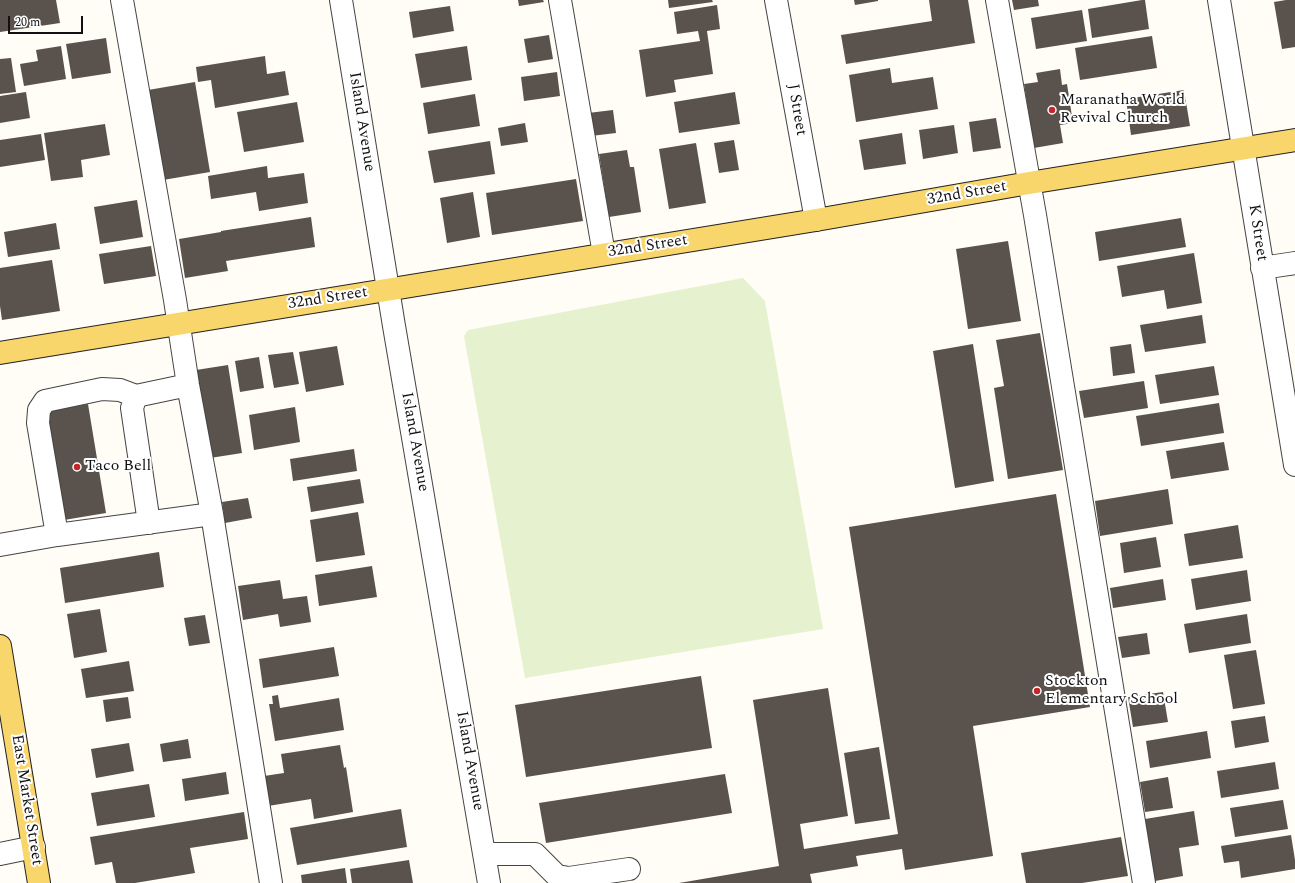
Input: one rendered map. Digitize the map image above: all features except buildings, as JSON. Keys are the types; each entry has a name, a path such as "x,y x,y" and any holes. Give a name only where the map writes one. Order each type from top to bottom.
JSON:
{"main road":[{"name":"32nd Street","path":"0,353 1295,140"},
{"name":"East Market Street","path":"0,646 40,883"}],"street":[{"path":"122,0 188,385 212,514 271,883"},
{"name":"Island Avenue","path":"341,0 489,883"},
{"path":"560,0 604,254"},
{"name":"J Street","path":"776,0 816,220"},
{"path":"997,0 1029,183 1144,883"},
{"name":"K Street","path":"1219,0 1295,465"},
{"path":"1262,268 1295,263"},
{"path":"57,535 38,423 40,410 45,401 102,388 120,390 136,396 188,385"},
{"path":"136,396 132,408 149,523"},
{"path":"0,545 57,535 212,514"},
{"path":"0,854 34,848"},
{"path":"485,854 535,854 558,876 569,878 629,869"}],"green space":[{"path":"743,278 765,301 823,629 525,678 464,336 468,330"}],"place":[{"name":"Maranatha World Revival Church","path":"1052,110"},
{"name":"Taco Bell","path":"77,467"},
{"name":"Stockton Elementary School","path":"1037,691"}]}
